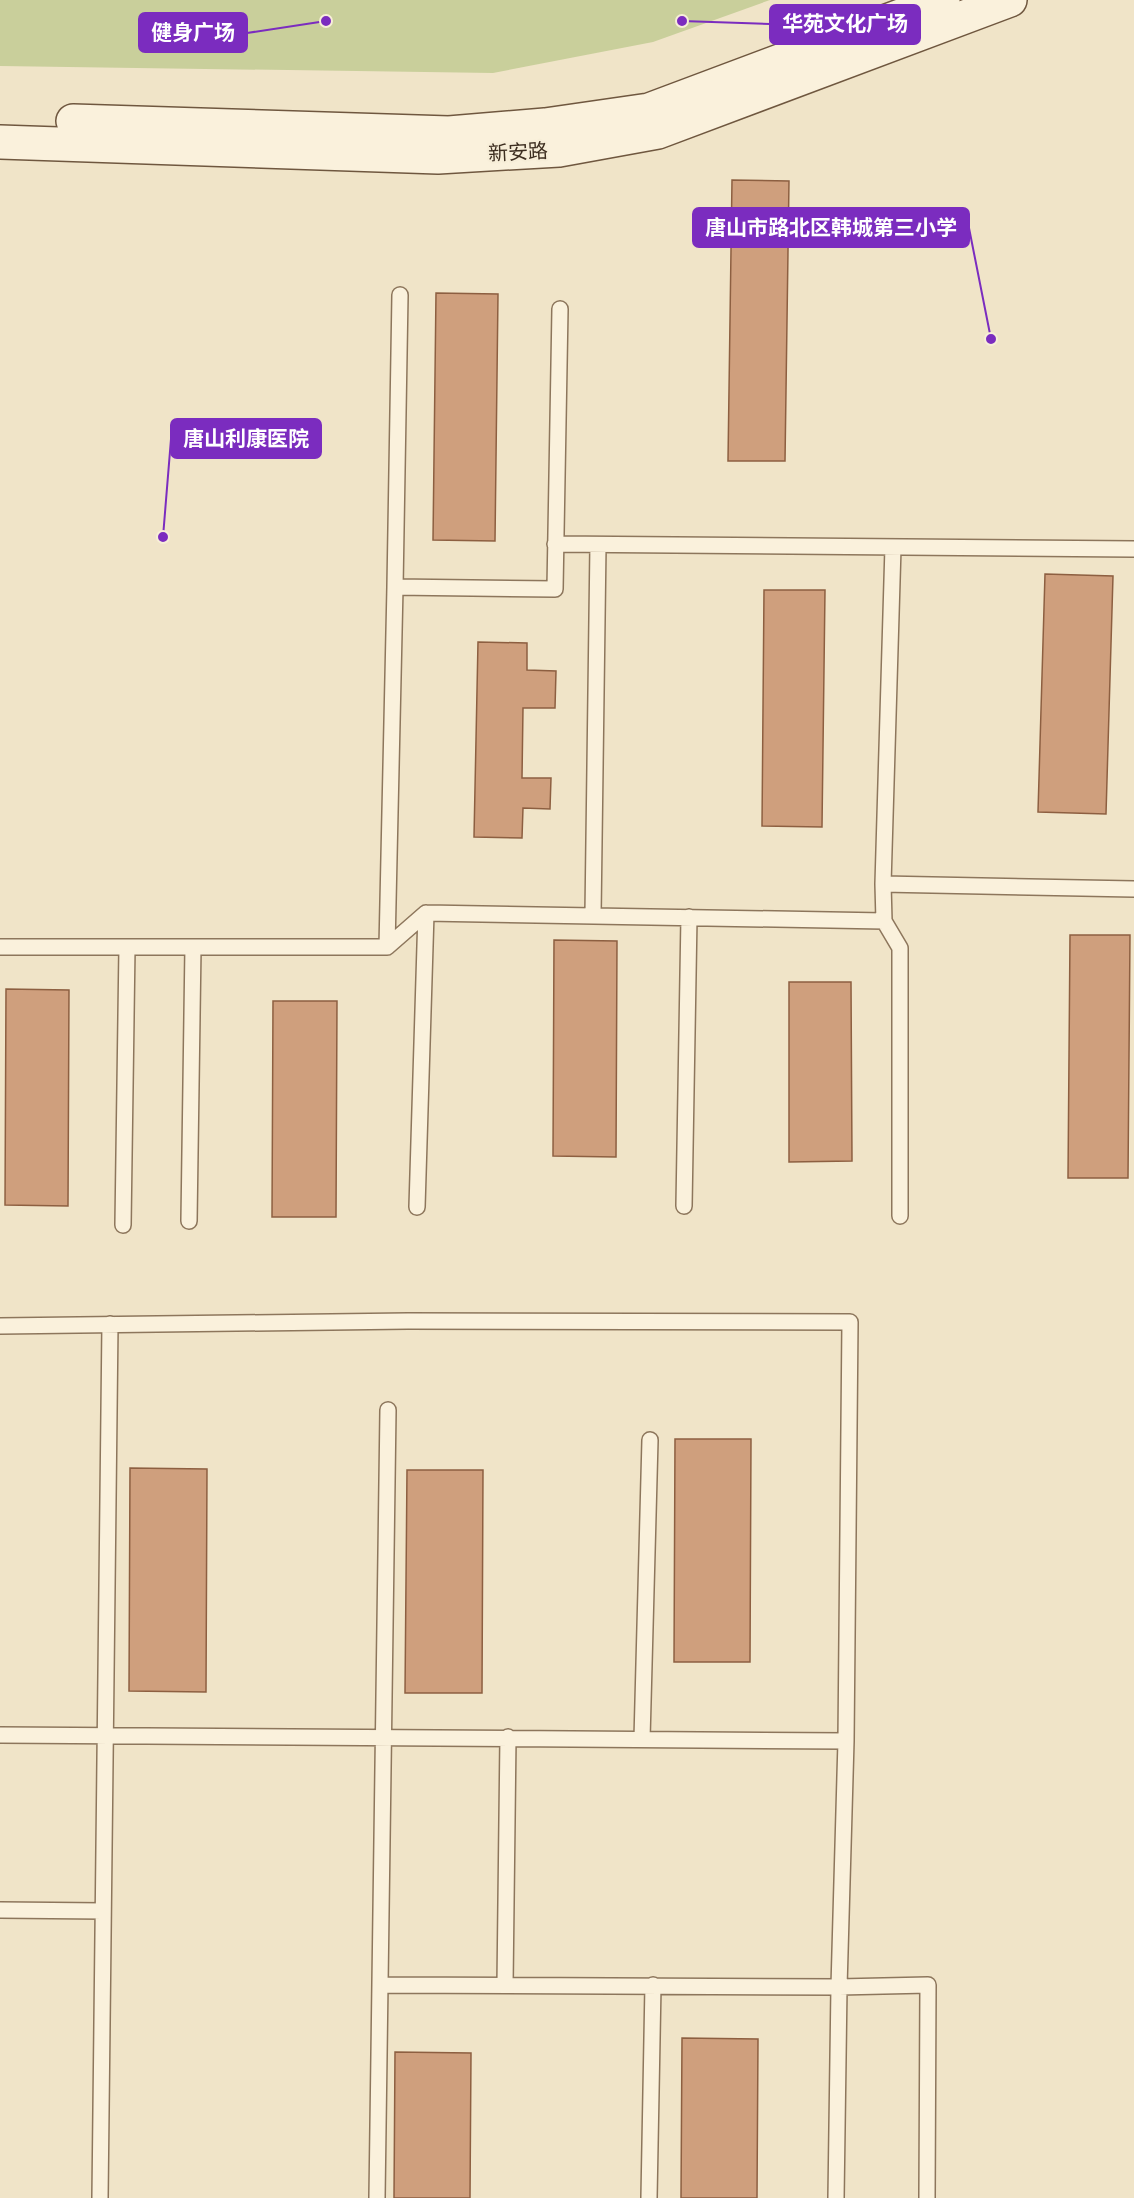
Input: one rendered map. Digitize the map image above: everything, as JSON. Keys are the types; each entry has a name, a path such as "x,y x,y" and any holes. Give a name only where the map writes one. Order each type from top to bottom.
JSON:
{"main road":[{"name":"新安路","path":"0,119 449,133 545,125 649,110 943,0"},
{"name":"新安路","path":"0,142 438,157 559,150 658,132 1010,0"}],"lane":[{"path":"387,947 400,295"},
{"path":"395,587 555,589 560,309"},
{"path":"555,544 1134,549"},
{"path":"594,915 598,545"},
{"path":"893,547 883,884 884,921 900,948 900,1216"},
{"path":"883,884 1134,889"},
{"path":"417,1208 426,913"},
{"path":"0,947 387,947 426,913 884,921"},
{"path":"684,1206 689,917"},
{"path":"123,1225 127,947"},
{"path":"189,1221 193,947"},
{"path":"0,1326 408,1321 850,1322 846,1741 839,1987 837,2198"},
{"path":"100,2198 110,1324"},
{"path":"377,2198 388,1410"},
{"path":"642,1739 650,1440"},
{"path":"0,1735 846,1741"},
{"path":"506,1985 508,1737"},
{"path":"0,1910 103,1911"},
{"path":"380,1985 839,1987 928,1985 927,2198"},
{"path":"649,2198 653,1985"}],"green space":[{"path":"0,0 770,0 653,42 493,73 0,66"}],"building":[{"path":"732,180 789,181 785,461 728,461"},
{"path":"436,293 498,294 495,541 433,540"},
{"path":"1045,574 1113,576 1106,814 1038,812"},
{"path":"764,590 825,590 822,827 762,826"},
{"path":"478,642 527,643 527,670 556,671 555,708 523,708 522,778 551,778 550,809 523,808 522,838 474,837"},
{"path":"1070,935 1130,935 1128,1178 1068,1178"},
{"path":"554,940 617,941 616,1157 553,1156"},
{"path":"789,982 851,982 852,1161 789,1162"},
{"path":"6,989 69,990 68,1206 5,1205"},
{"path":"273,1001 337,1001 336,1217 272,1217"},
{"path":"675,1439 751,1439 750,1662 674,1662"},
{"path":"130,1468 207,1469 206,1692 129,1691"},
{"path":"407,1470 483,1470 482,1693 405,1693"},
{"path":"682,2038 758,2039 757,2198 681,2198"},
{"path":"395,2052 471,2053 470,2198 394,2198"}],"place":[{"name":"健身广场","path":"326,21"},
{"name":"华苑文化广场","path":"682,21"},
{"name":"唐山市路北区韩城第三小学","path":"991,339"},
{"name":"唐山利康医院","path":"163,537"}]}
